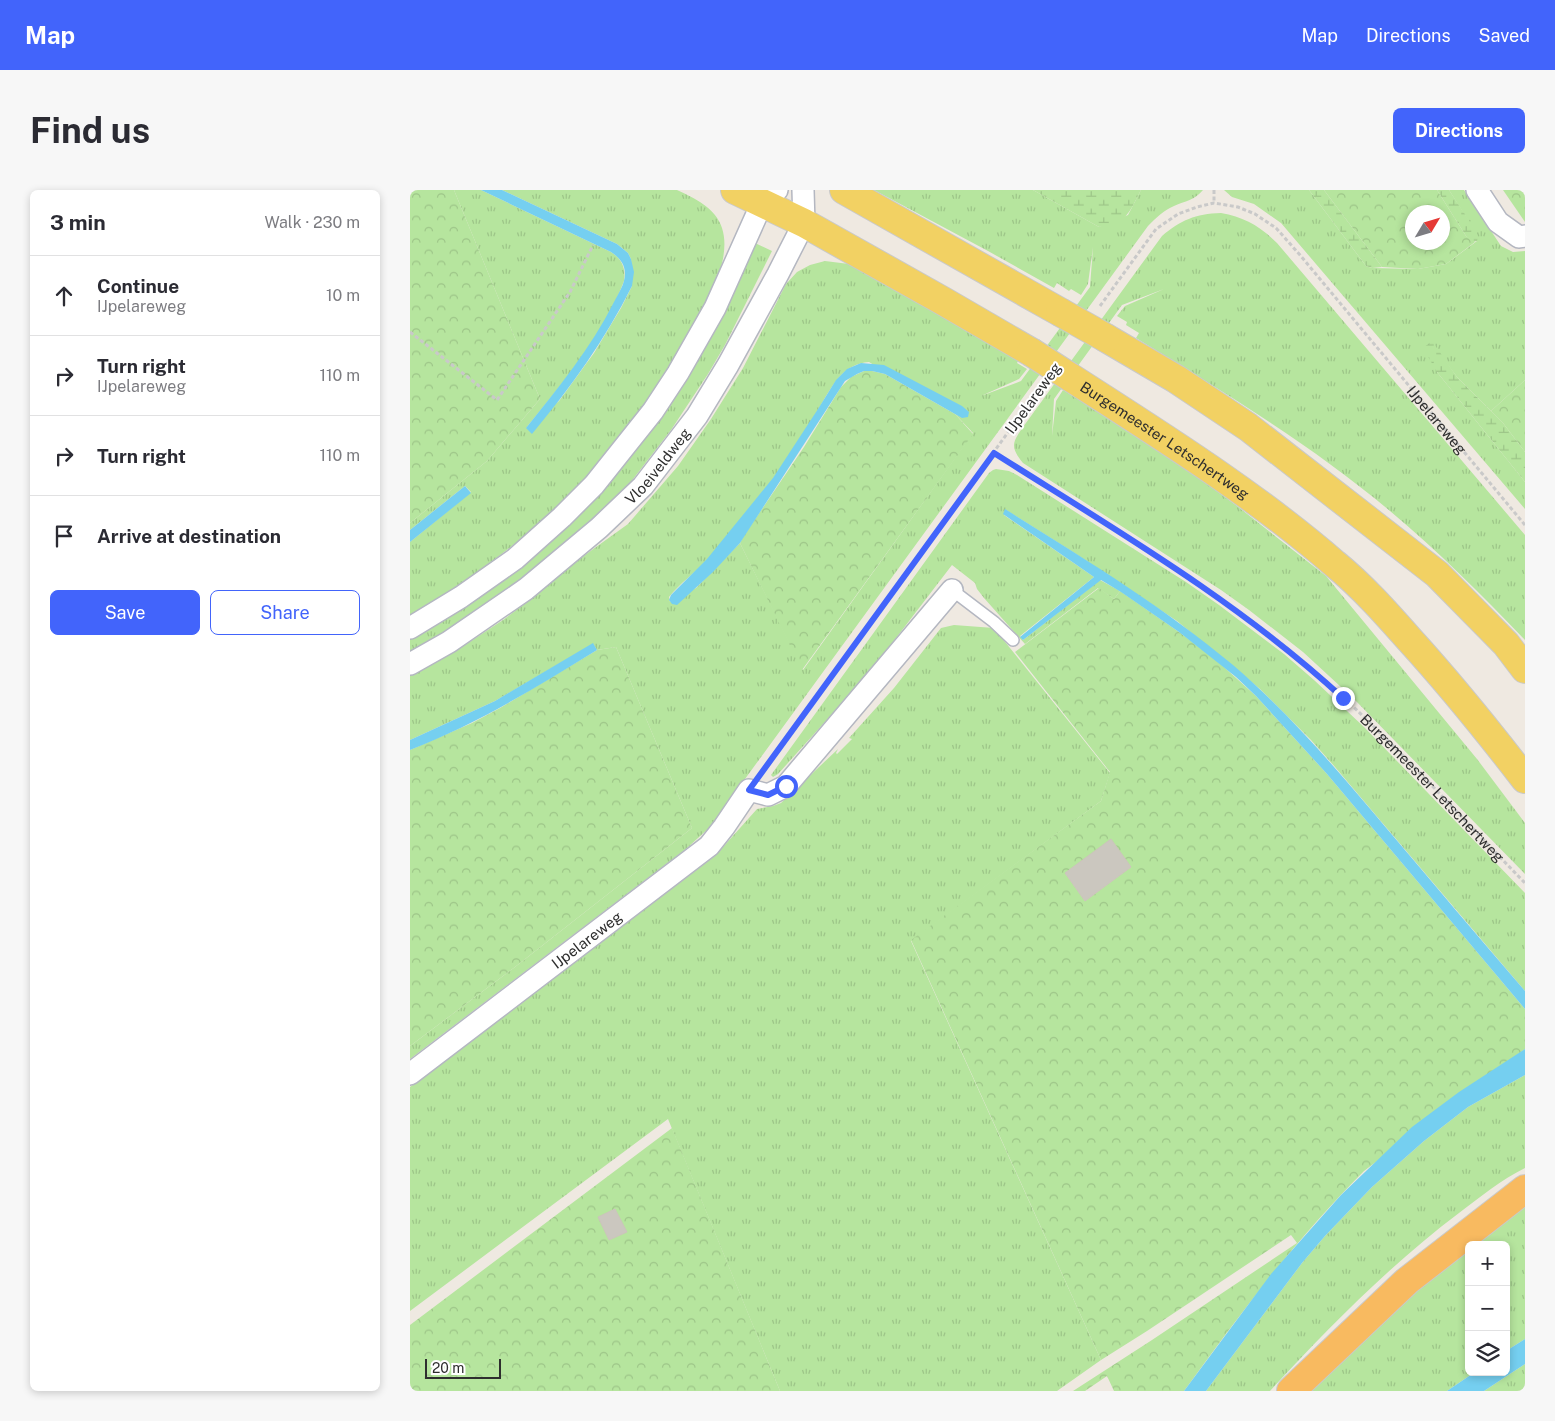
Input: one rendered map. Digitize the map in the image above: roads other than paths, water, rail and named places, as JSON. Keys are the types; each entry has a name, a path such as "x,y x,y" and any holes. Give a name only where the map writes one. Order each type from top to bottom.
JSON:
{"highway":[{"path":"1291,1391 1407,1281 1525,1189"}],"main road":[{"name":"Burgemeester Letschertweg","path":"735,190 769,197 804,223 1031,352 1057,379 1158,434 1277,516 1337,565 1389,617 1445,679 1525,779"},
{"path":"844,190 1106,338 1176,380 1248,427 1438,574 1506,644 1525,669"}],"street":[{"name":"Vloeiveldweg","path":"410,664 449,642 526,589 599,528 643,486 701,409 728,365 778,274 804,223 803,190"},
{"path":"1477,190 1498,222 1519,237 1525,236"},
{"path":"410,628 461,597 515,559 594,485 653,411 678,373 715,308 769,197"},
{"name":"IJpelareweg","path":"410,1074 709,846 749,790 768,795 786,786 952,590"}],"lane":[{"path":"952,590 994,622 1013,640"}],"water":[{"path":"481,190 502,190 617,244 628,253 634,272 632,286 599,344 574,381 532,434 526,428 595,335 621,289 625,278 625,270 621,261 611,252"},
{"path":"861,363 884,365 962,406 969,412 968,417 962,418 885,374 864,371 845,381 740,543 713,572 677,605 672,604 669,600 671,595 707,559 773,478 836,380 847,369"},
{"path":"465,486 471,493 410,542 410,530"},
{"path":"1005,509 1122,583 1179,623 1233,665 1275,704 1314,744 1525,991 1525,1009 1327,774 1256,696 1236,677 1179,632 1101,580 1023,640 1020,637 1094,577 1003,514"},
{"path":"593,643 597,650 529,691 459,729 410,750 410,740 495,701"},
{"path":"1525,1049 1525,1075 1468,1107 1424,1141 1372,1187 1302,1263 1206,1391 1184,1391 1271,1274 1341,1195 1412,1127 1459,1092"},
{"path":"1525,1339 1525,1364 1510,1374 1510,1348"},
{"path":"1469,1376 1507,1376 1484,1391 1447,1391"}]}
